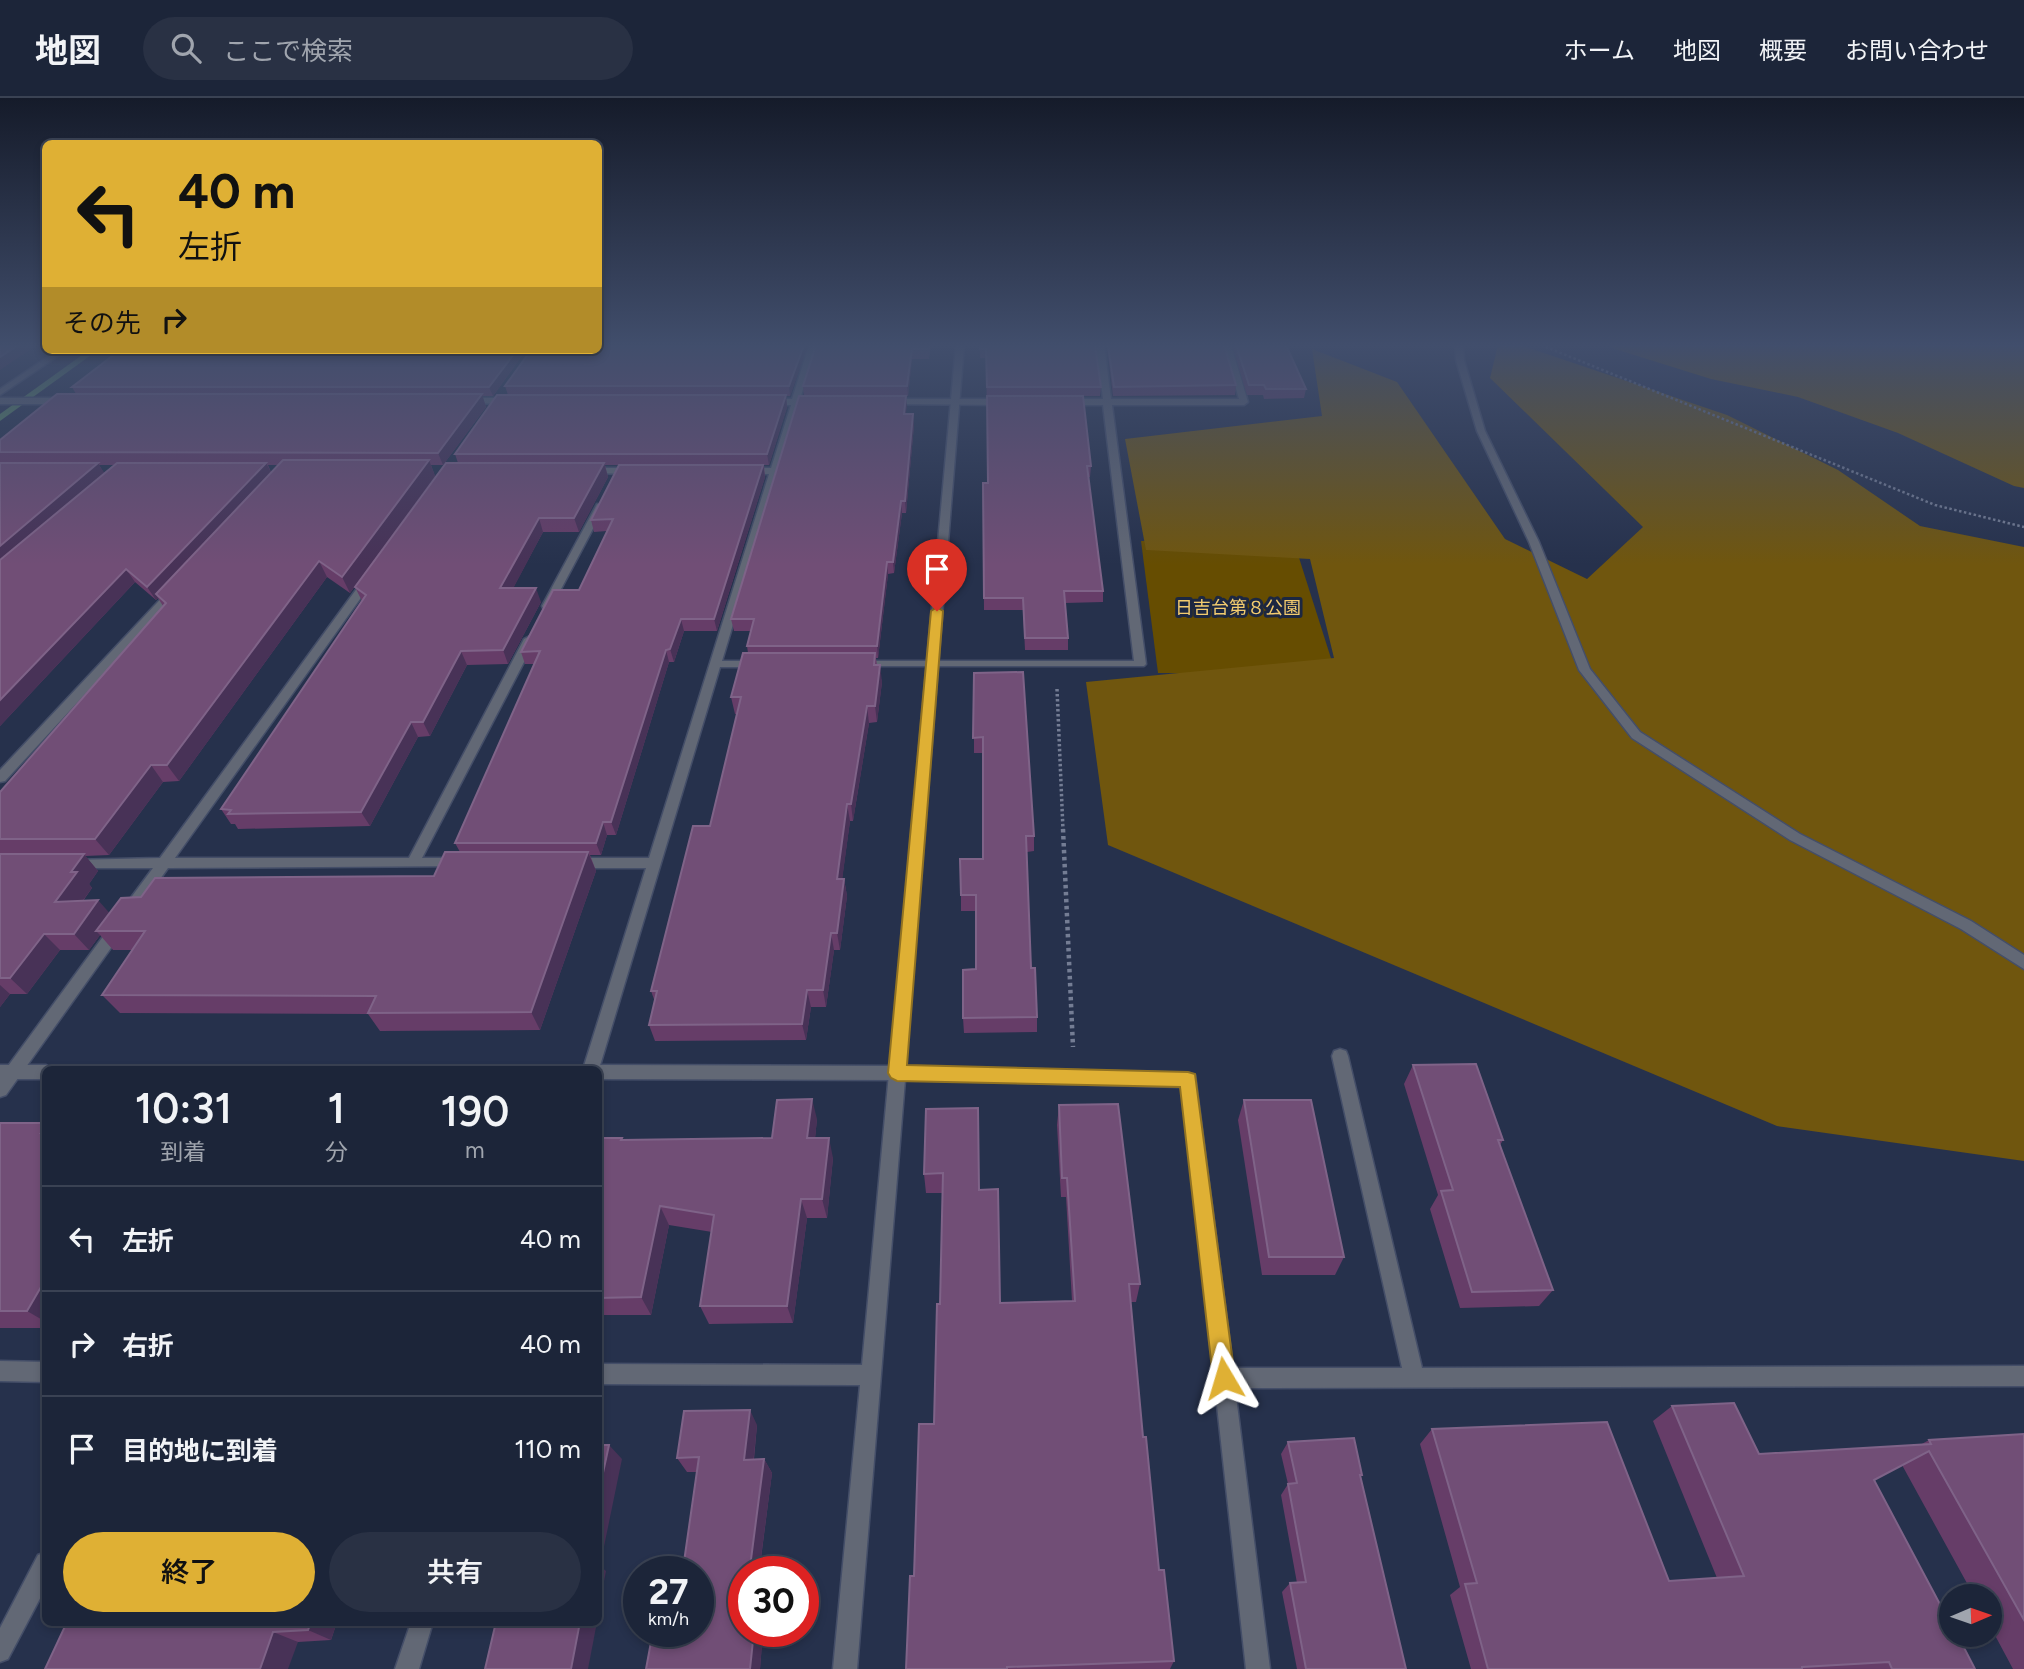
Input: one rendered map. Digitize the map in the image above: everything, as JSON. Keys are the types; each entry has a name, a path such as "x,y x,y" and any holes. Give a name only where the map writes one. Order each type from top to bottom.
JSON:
{"street":[{"path":"592,1066 791,418"},
{"path":"845,1669 954,418"},
{"path":"851,664 1140,664 1110,418"},
{"path":"1477,418 1534,542 1585,670 1636,736 1795,837 1966,925 2024,963"},
{"path":"579,471 644,471"},
{"path":"612,483 618,471"},
{"path":"736,471 775,471"},
{"path":"541,618 605,495"},
{"path":"0,1090 7,1072 164,863 374,572"},
{"path":"0,778 185,579"},
{"path":"413,863 535,630"},
{"path":"715,664 770,664"},
{"path":"55,863 466,863"},
{"path":"560,863 654,863"},
{"path":"1340,1056 1414,1377"},
{"path":"7,1072 42,1072"},
{"path":"602,1072 897,1073 1188,1080 1258,1669"},
{"path":"0,1371 42,1372"},
{"path":"602,1374 870,1376"},
{"path":"1224,1378 2024,1377"},
{"path":"0,1651 42,1571"},
{"path":"407,1669 421,1626"}],"path":[{"path":"1722,418 1935,505 2024,527"},
{"path":"1056,664 1074,1077"}],"green space":[{"name":"日吉台第８公園","path":"1141,541 1294,542 1336,674 1158,673"}],"shaded area":[{"path":"1302,418 1422,418 1505,539 1587,579 1643,527 1531,418 1734,418 1838,470 1920,526 2024,547 2024,1161 1777,1126 1108,845 1086,682 1334,658 1310,559 1146,550 1125,439"},
{"path":"1857,418 2024,418 2024,488 2014,486 1898,433"}],"building":[{"path":"27,418 464,418 438,453 0,452 0,440"},
{"path":"480,418 778,418 767,454 455,454"},
{"path":"792,418 913,418 905,501 901,501 893,562 887,562 877,646 747,646 754,619 731,619"},
{"path":"987,418 1086,418 1091,466 1087,466 1103,591 1064,591 1068,638 1025,638 1023,598 984,598 983,483 988,483"},
{"path":"283,460 429,460 342,577 319,561 167,765 151,765 95,839 0,839 0,792 166,603 156,594"},
{"path":"0,463 98,463 0,546"},
{"path":"117,463 266,463 147,587 126,569 0,700 0,560"},
{"path":"446,463 604,463 574,518 539,518 500,588 536,588 503,650 461,651 423,722 411,722 361,812 228,814 231,810 221,809 366,595 355,587"},
{"path":"619,465 763,465 714,619 681,619 670,649 666,650 611,822 603,822 596,843 455,843 540,651 521,652 553,590 579,590 613,519 591,520"},
{"path":"743,653 875,653 874,665 880,665 875,706 867,706 851,804 847,804 837,879 844,879 837,933 831,933 823,990 807,990 802,1024 649,1025 657,991 651,991 693,826 710,826 741,697 731,697"},
{"path":"1023,672 1034,836 1026,836 1031,968 1035,968 1037,1017 963,1018 963,970 976,969 976,895 961,895 960,859 983,859 983,737 973,738 974,673"},
{"path":"445,852 588,852 531,1012 368,1013 376,996 102,995 145,931 96,931 121,898 141,897 155,878 434,876"},
{"path":"0,854 84,854 71,872 77,872 55,902 98,900 74,934 44,934 10,978 0,978"},
{"path":"1476,1064 1503,1140 1498,1140 1553,1290 1472,1292 1441,1191 1453,1190 1413,1065"},
{"path":"812,1099 807,1138 829,1138 822,1199 801,1199 787,1306 700,1306 714,1215 660,1206 641,1297 602,1298 602,1138 772,1138 777,1100"},
{"path":"1244,1100 1311,1100 1344,1257 1269,1257"},
{"path":"1118,1104 1140,1284 1129,1284 1143,1437 1146,1437 1159,1570 1164,1570 1174,1661 1007,1669 906,1669 910,1576 914,1576 919,1424 934,1424 937,1304 940,1304 943,1173 924,1174 926,1109 978,1108 979,1190 998,1189 1000,1303 1075,1301 1067,1178 1062,1178 1059,1105"},
{"path":"0,1123 42,1123 42,1287 27,1311 0,1311"},
{"path":"1734,1403 1759,1454 1931,1444 1929,1440 2024,1434 2024,1620 1929,1451 1874,1480 1939,1602 1939,1647 1964,1647 1975,1669 1892,1669 1889,1662 1802,1669 1488,1669 1465,1584 1477,1583 1432,1429 1607,1422 1669,1581 1744,1576 1672,1406"},
{"path":"750,1410 744,1460 764,1459 751,1556 728,1556 728,1647 752,1647 750,1669 646,1669 650,1647 714,1647 714,1556 685,1556 699,1457 677,1458 684,1411"},
{"path":"1354,1438 1360,1475 1406,1669 1306,1669 1290,1583 1306,1582 1288,1484 1297,1483 1288,1442"},
{"path":"602,1445 609,1445 602,1477"},
{"path":"65,1626 310,1626 308,1630 273,1632 260,1669 45,1669"},
{"path":"495,1626 579,1626 571,1669 485,1669"}],"route":[{"path":"937,611 897,1073 1188,1080 1224,1378"}]}
